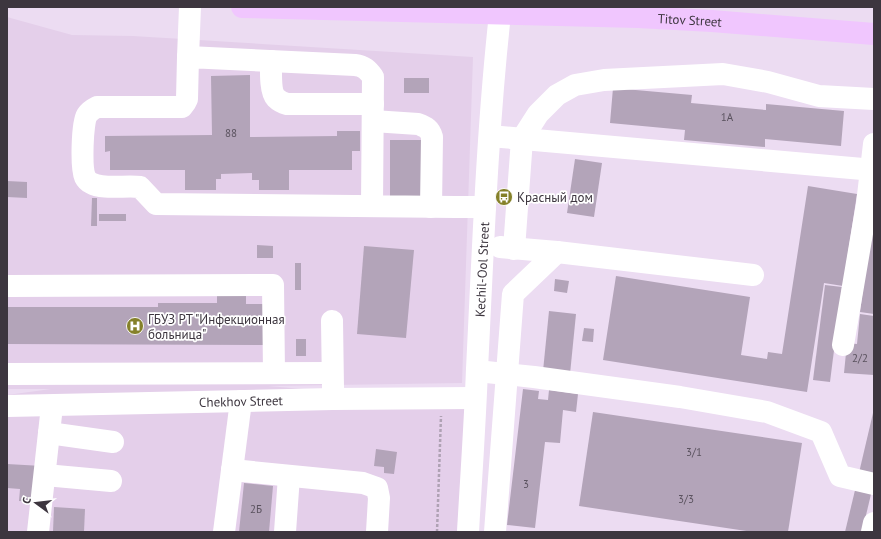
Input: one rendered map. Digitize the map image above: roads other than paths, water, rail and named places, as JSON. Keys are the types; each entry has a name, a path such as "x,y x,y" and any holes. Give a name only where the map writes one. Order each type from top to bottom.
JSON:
{"main road":[{"name":"Titov Street","path":"242,7 461,14 501,10 712,21 874,34"}],"street":[{"path":"190,7 187,99 185,103 182,107 97,108 88,114 84,126 83,166 85,176 90,183 99,186 140,188 156,204 485,207"},
{"name":"Kechil-Ool Street","path":"468,532 485,207 495,63 501,10"},
{"path":"188,57 355,65 362,66 369,71 373,77 372,206"},
{"path":"271,61 272,92 276,98 282,102 287,104 373,112 425,126 430,131 432,137 431,206"},
{"path":"514,249 522,138 538,114 557,95 576,86 604,80 723,74 768,82 819,96 874,99"},
{"path":"490,136 873,170"},
{"path":"843,344 873,170 874,144"},
{"path":"483,244 514,249 557,252 752,275"},
{"path":"495,532 513,294 557,252"},
{"path":"7,286 273,285 274,373"},
{"path":"481,292 513,294"},
{"path":"332,321 333,399"},
{"path":"477,371 680,397 767,412 821,432 840,476 874,484"},
{"path":"7,374 332,373"},
{"path":"114,374 116,404"},
{"name":"Chekhov Street","path":"7,406 241,400 442,397 475,398"},
{"path":"224,532 241,400"},
{"path":"38,532 52,406"},
{"path":"49,433 113,442"},
{"path":"232,470 363,483 377,488 379,498 377,532"},
{"path":"45,475 111,481"},
{"path":"285,532 289,476"},
{"path":"872,532 874,523"}],"place":[{"name":"Красный дом","path":"504,197"},
{"name":"ГБУЗ РТ \"Инфекционная больница\"","path":"135,326"}]}
